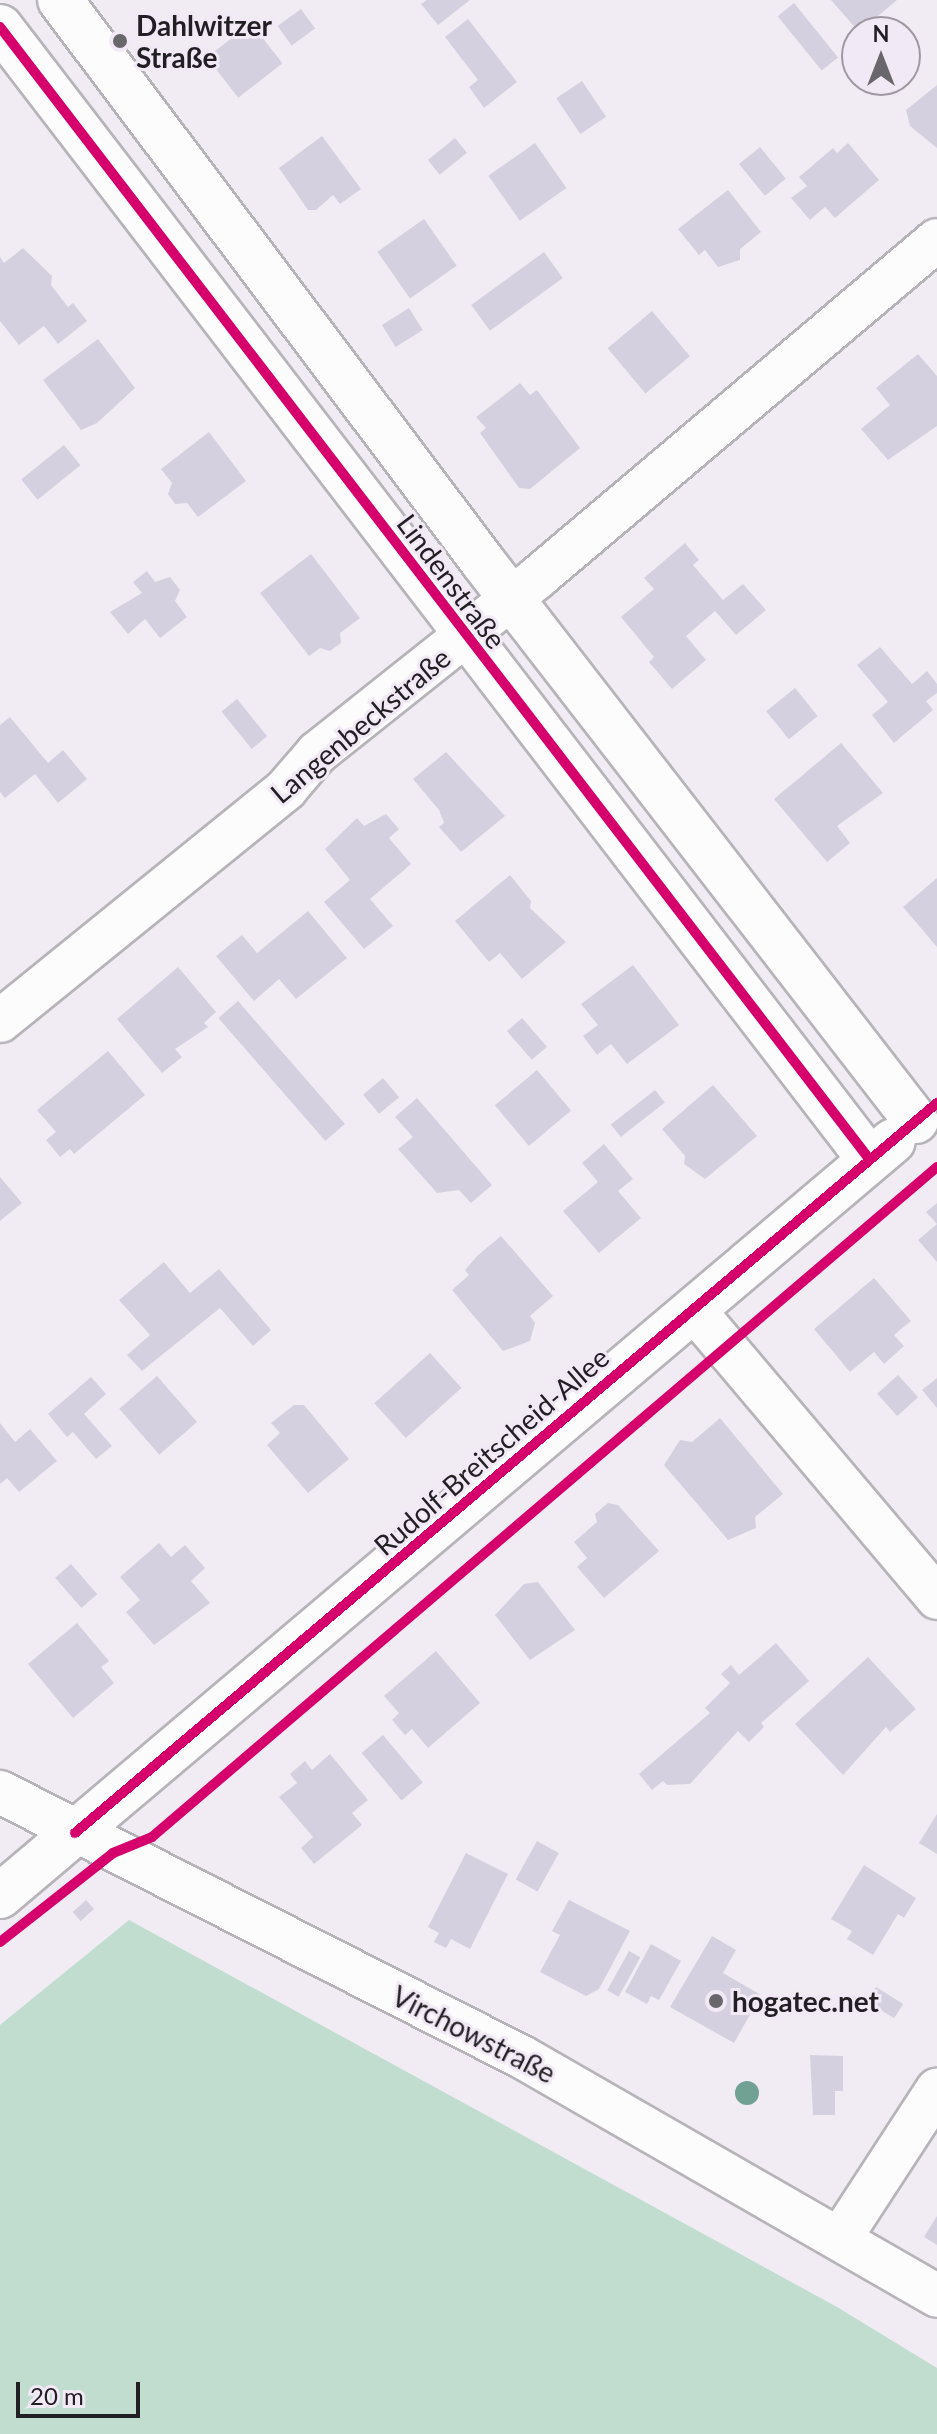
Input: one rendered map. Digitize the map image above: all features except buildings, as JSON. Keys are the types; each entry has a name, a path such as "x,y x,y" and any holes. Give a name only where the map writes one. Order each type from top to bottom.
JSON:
{"street":[{"name":"Lindenstraße","path":"60,0 511,598 926,1112"},
{"name":"Lindenstraße","path":"0,27 464,636 870,1160"},
{"name":"Langenbeckstraße","path":"0,1021 937,240"},
{"name":"Rudolf-Breitscheid-Allee","path":"0,1896 926,1112"},
{"path":"694,1310 937,1598"},
{"name":"Virchowstraße","path":"0,1792 75,1833 522,2057 841,2237 937,2296"},
{"path":"841,2237 937,2090"}],"green space":[{"path":"129,1920 837,2307 937,2368 937,2434 0,2434 0,2025"}],"cycle path":[{"path":"0,27 870,1160"},
{"path":"75,1833 937,1103"},
{"path":"0,1942 113,1853 152,1837 937,1167"}],"place":[{"name":"Dahlwitzer Straße","path":"120,41"},
{"name":"hogatec.net","path":"716,2001"}]}
